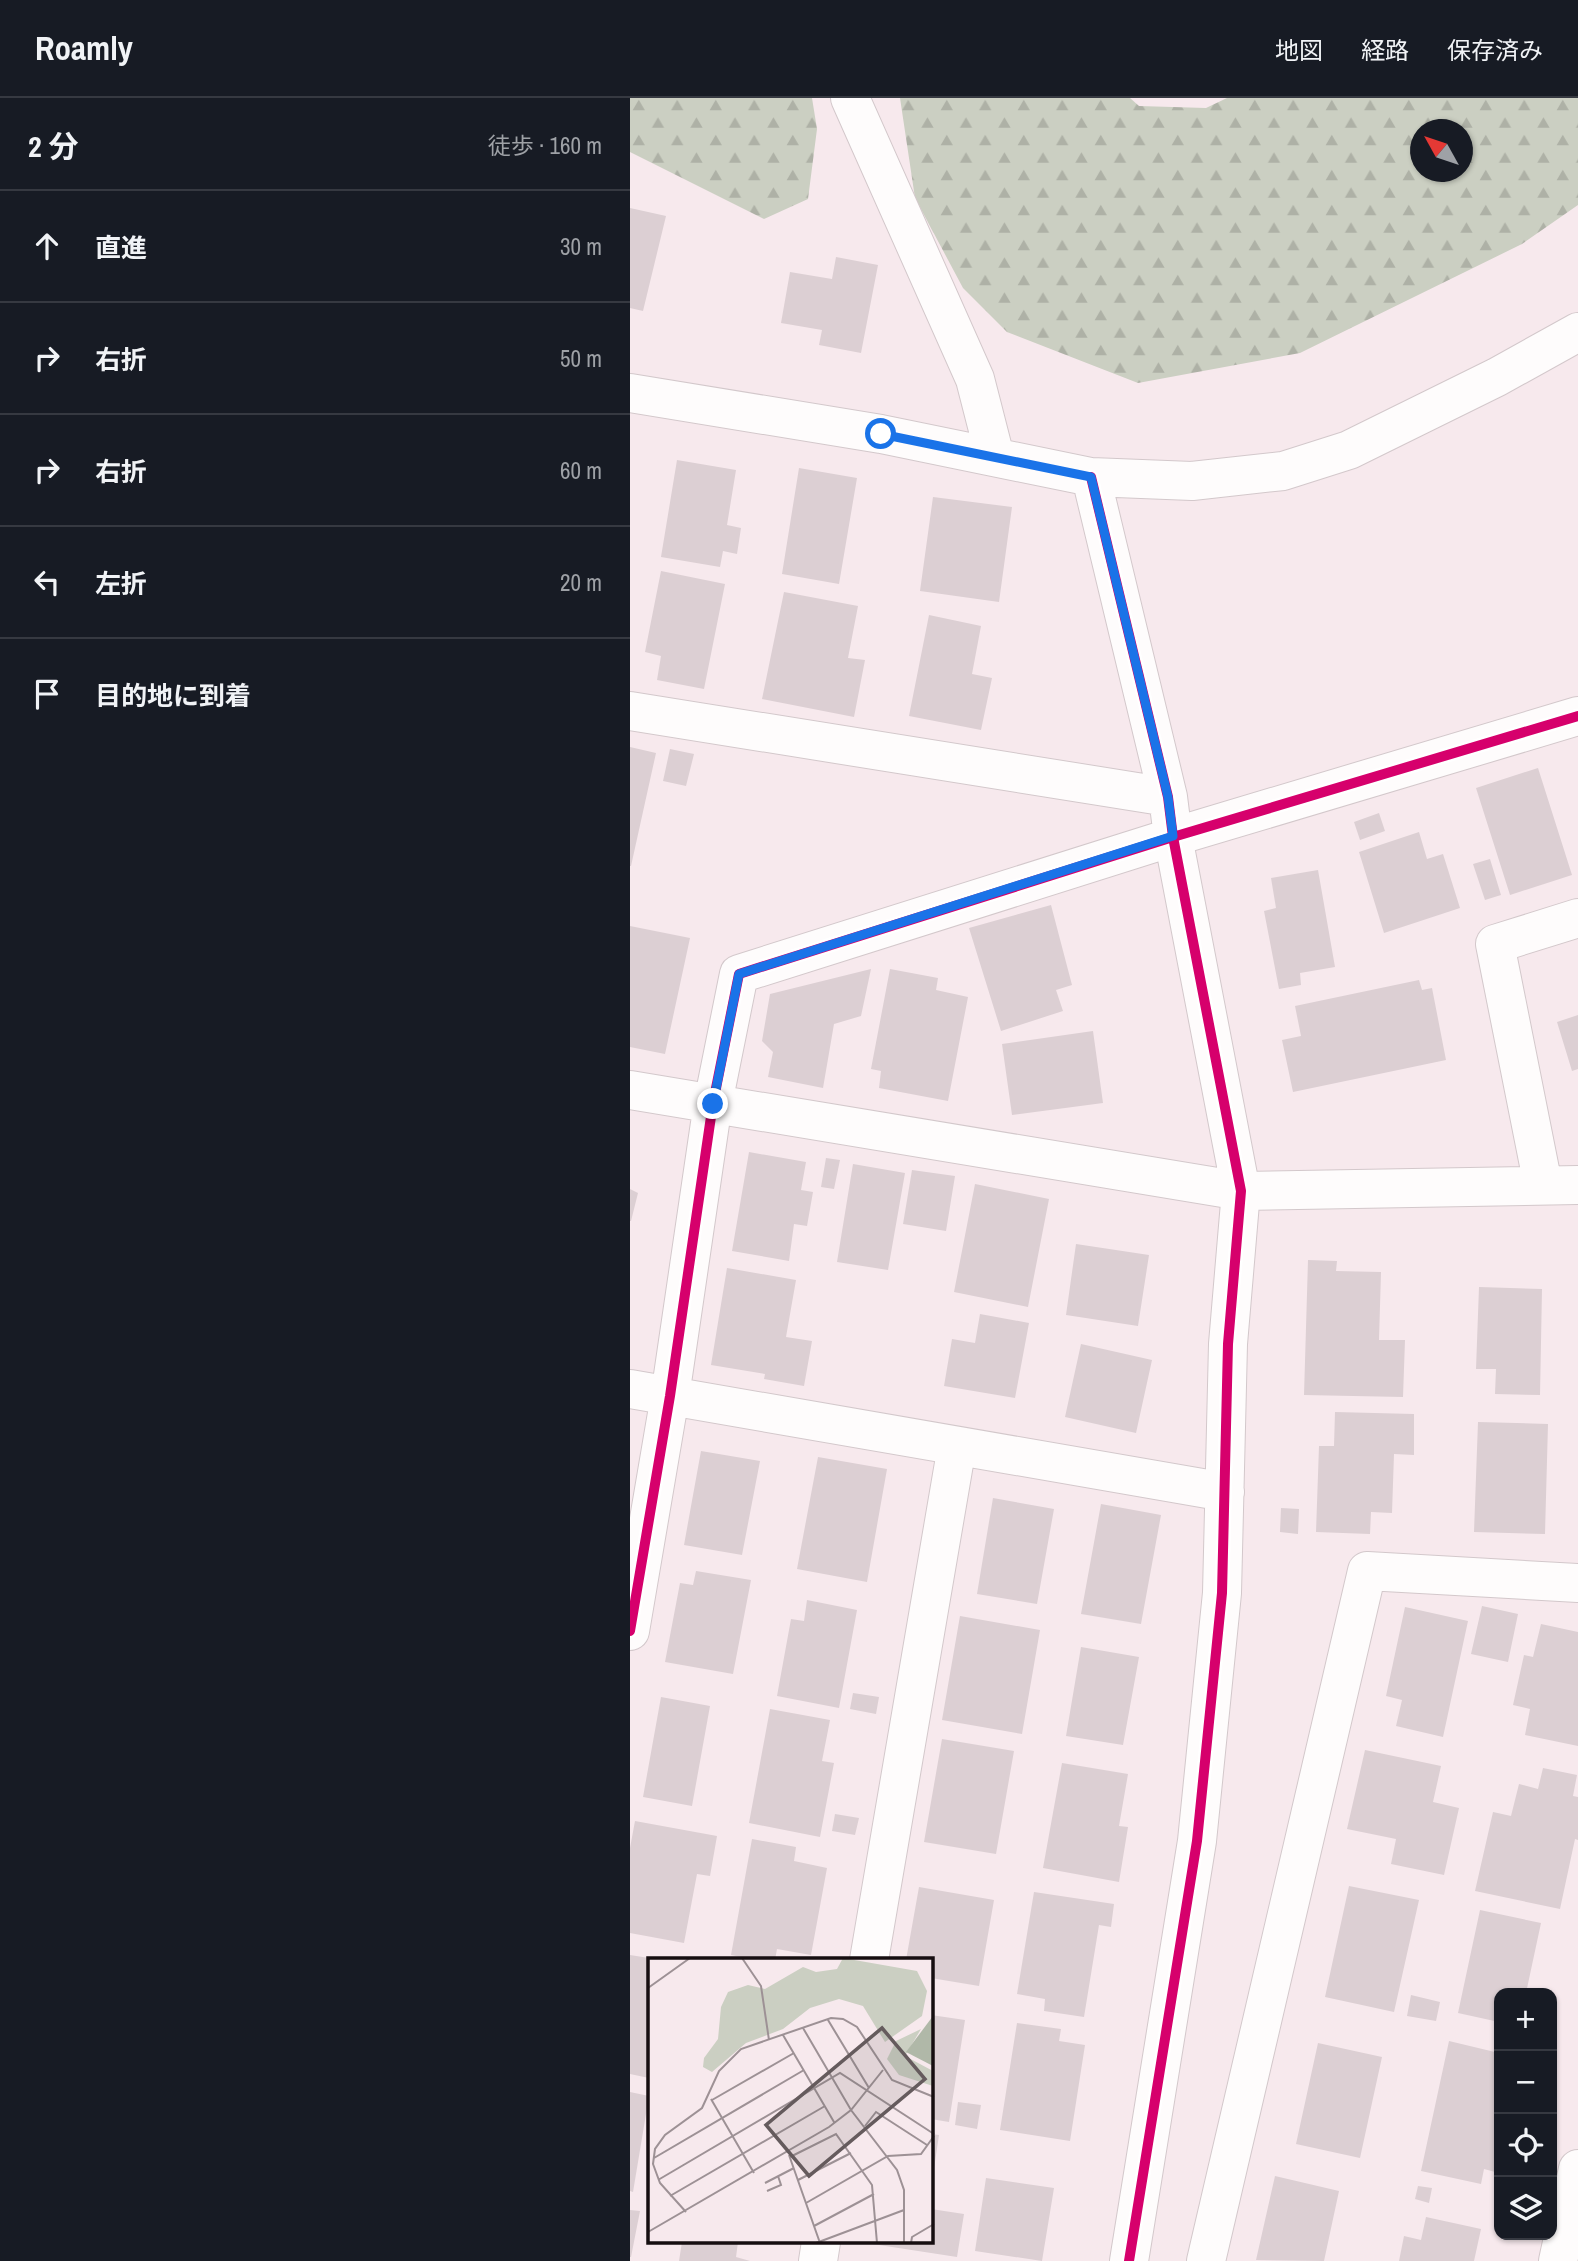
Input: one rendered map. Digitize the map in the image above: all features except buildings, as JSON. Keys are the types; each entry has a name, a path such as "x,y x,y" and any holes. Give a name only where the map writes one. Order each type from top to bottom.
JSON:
{"street":[{"path":"850,98 975,379 995,457"},
{"path":"630,393 881,434 1091,477 1192,481 1283,471 1349,450 1497,377 1578,332"},
{"path":"1091,477 1168,797 1173,836 1241,1191 1228,1344 1222,1593 1197,1841 1129,2261"},
{"path":"630,710 1168,797"},
{"path":"630,1631 670,1396 713,1104 739,974 1173,836 1578,716"},
{"path":"630,1090 1241,1191 1561,1185 1495,944 1578,918"},
{"path":"630,1389 1224,1492"},
{"path":"869,1958 957,1446"},
{"path":"1206,2261 1367,1571 1578,1583"},
{"path":"1558,2261 1578,2169"}],"green space":[{"path":"630,98 812,98 817,129 808,199 764,219 630,152"},
{"path":"900,98 1130,98 1139,106 1206,108 1227,98 1578,98 1578,205 1522,244 1300,353 1138,383 1007,332 963,288 915,198"}],"cycle path":[{"path":"1091,477 1168,797 1173,837 1241,1191 1228,1344 1222,1593 1197,1841 1129,2261"},
{"path":"630,1631 670,1396 713,1103 739,974 1173,837 1578,716"}],"route":[{"path":"713,1104 739,974 1173,836 1168,797 1091,477 881,434"}]}
